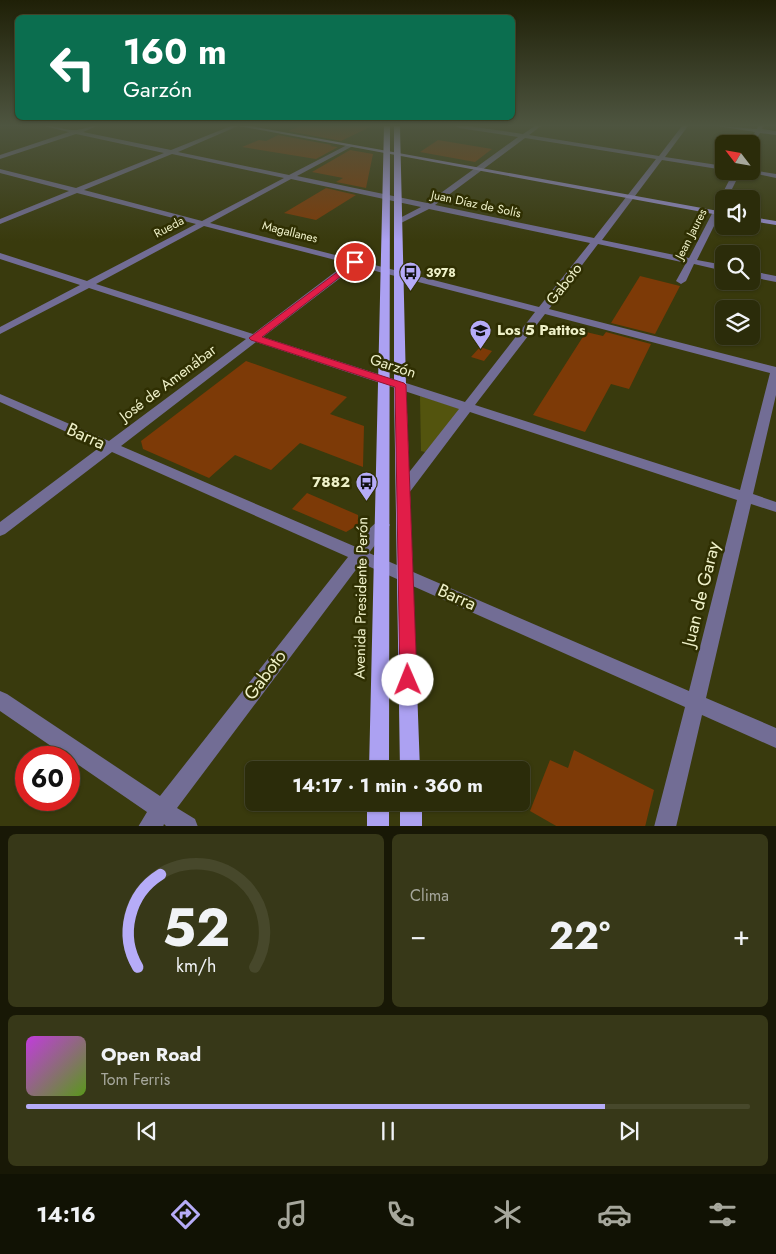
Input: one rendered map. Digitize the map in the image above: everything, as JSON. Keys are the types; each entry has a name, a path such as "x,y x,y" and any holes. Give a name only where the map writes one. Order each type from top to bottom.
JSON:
{"main road":[{"name":"Avenida Presidente Perón","path":"379,761 385,269 392,199 392,165"},
{"name":"Avenida Presidente Perón","path":"392,199 399,222 400,385 410,761"},
{"path":"378,811 378,826"},
{"path":"411,811 411,826"}],"street":[{"path":"0,222 140,165"},
{"name":"Juan Díaz de Solís","path":"231,165 715,266"},
{"name":"Rueda","path":"0,331 314,165"},
{"path":"467,165 715,209"},
{"path":"399,222 428,206 484,165"},
{"name":"Gaboto","path":"404,489 656,165"},
{"path":"702,165 715,167"},
{"name":"Magallanes","path":"0,171 776,371"},
{"path":"760,173 776,176"},
{"path":"760,214 776,217"},
{"name":"Jean Jaures","path":"681,282 715,220"},
{"path":"760,220 776,223"},
{"name":"Garzón","path":"0,256 776,507"},
{"name":"José de Amenábar","path":"0,530 355,262"},
{"path":"760,276 776,279"},
{"name":"Juan de Garay","path":"665,826 776,371"},
{"name":"Barra","path":"0,398 776,738"},
{"name":"Gaboto","path":"149,826 382,525"},
{"path":"0,700 187,826"}],"shaded area":[{"path":"420,396 461,409 425,452 421,451"}],"building":[{"path":"325,165 371,165 366,188 336,182 343,178 312,172"},
{"path":"326,188 356,195 316,220 284,213"},
{"path":"640,276 680,286 655,334 611,323"},
{"path":"586,332 603,336 606,332 651,344 629,389 611,384 585,432 533,415"},
{"path":"480,347 492,351 484,361 471,357"},
{"path":"246,361 347,397 330,414 364,426 363,467 300,443 271,470 235,455 209,478 143,449 141,441"},
{"path":"307,493 358,515 358,525 346,532 292,509"},
{"path":"574,750 654,790 645,826 556,826 530,811 550,760 568,768"}],"place":[{"name":"3978","path":"410,292"},
{"name":"Los 5 Patitos","path":"481,349"},
{"name":"7882","path":"366,501"}],"route":[{"path":"355,262 254,338 400,385 408,680"}]}
